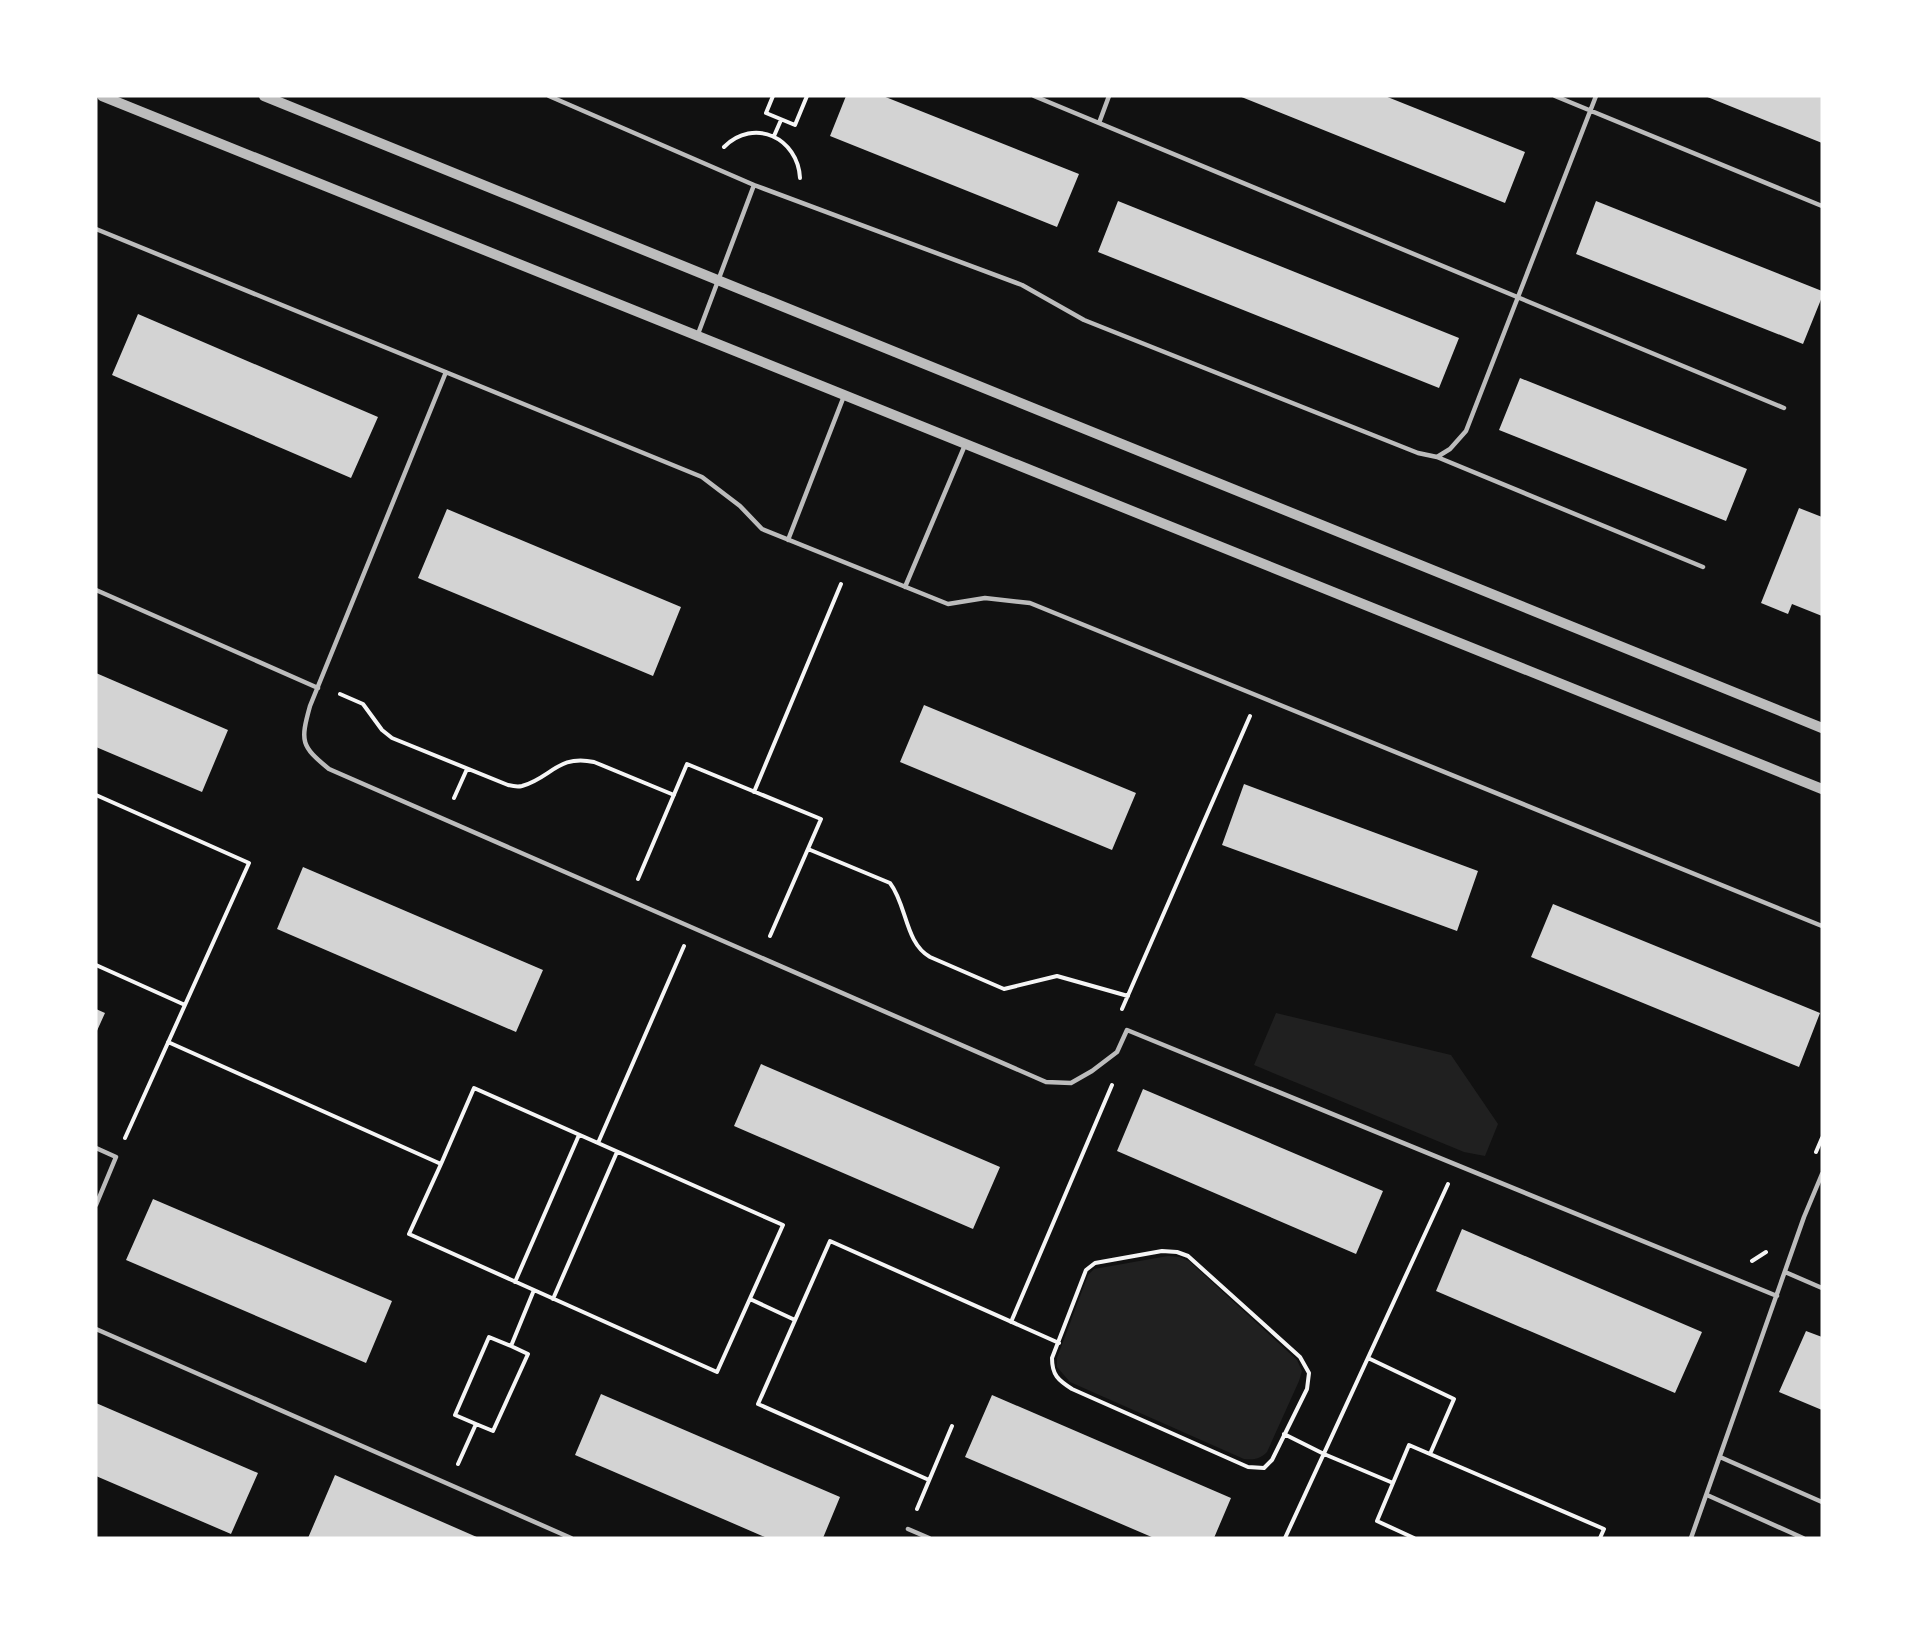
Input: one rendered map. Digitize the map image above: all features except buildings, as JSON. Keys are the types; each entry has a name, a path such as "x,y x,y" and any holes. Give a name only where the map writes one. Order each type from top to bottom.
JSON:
{"street":[{"path":"102,96 1822,789"},
{"path":"264,96 1822,728"}],"lane":[{"path":"549,96 754,185 1022,285 1084,320 1418,453 1437,457 1703,567"},
{"path":"1034,96 1784,408"},
{"path":"1099,123 1109,96"},
{"path":"1555,96 1822,206"},
{"path":"1437,457 1450,449 1466,431 1596,96"},
{"path":"697,337 754,185"},
{"path":"96,229 702,477 740,506 762,529 788,540 948,604 985,598 1030,603 1822,926"},
{"path":"446,372 318,688 303,731 309,752 329,769 1046,1082 1071,1083 1092,1071 1117,1052 1127,1030 1777,1296"},
{"path":"788,540 844,396"},
{"path":"905,587 965,444"},
{"path":"96,590 318,688"},
{"path":"96,1148 116,1157 96,1205"},
{"path":"1691,1538 1804,1217 1822,1174"},
{"path":"1785,1272 1822,1288"},
{"path":"96,1329 571,1538"},
{"path":"1720,1457 1822,1502"},
{"path":"1707,1496 1803,1538"},
{"path":"908,1529 929,1538"}],"path":[{"path":"773,96 766,113 795,125 807,96"},
{"path":"774,136 781,120"},
{"path":"707,165 728,144 741,136 757,133 774,136 791,149 800,166 799,202"},
{"path":"754,792 849,564"},
{"path":"334,691 363,704 382,730 392,738 508,785 521,786 569,761 581,759 594,762 674,795"},
{"path":"1120,1015 1254,709"},
{"path":"636,883 687,764 821,819 768,940"},
{"path":"451,805 467,769"},
{"path":"96,795 249,863 116,1157"},
{"path":"808,849 890,883 897,892 915,944 921,952 930,957 1004,989 1057,976 1128,996"},
{"path":"598,1143 692,928"},
{"path":"96,965 185,1005"},
{"path":"168,1042 441,1164"},
{"path":"1011,1322 1116,1076"},
{"path":"474,1088 579,1135 783,1226 717,1372 409,1234 474,1088"},
{"path":"515,1282 579,1135"},
{"path":"1814,1158 1822,1138"},
{"path":"553,1299 617,1152"},
{"path":"1286,1538 1450,1179 1464,1167"},
{"path":"929,1480 758,1404 830,1241 1059,1342"},
{"path":"1744,1266 1771,1248"},
{"path":"1162,1251 1188,1256 1300,1357 1309,1373 1307,1389 1272,1460 1264,1468 1248,1467 1072,1389 1057,1379 1052,1369 1052,1358 1059,1342 1086,1270 1095,1263 1162,1251"},
{"path":"511,1346 534,1290"},
{"path":"750,1299 795,1320"},
{"path":"489,1337 511,1346 528,1354 493,1431 455,1415 489,1337"},
{"path":"1368,1358 1454,1399 1430,1454"},
{"path":"457,1466 476,1424"},
{"path":"908,1529 952,1426"},
{"path":"1284,1434 1324,1454 1393,1483"},
{"path":"1414,1538 1377,1521 1409,1445 1604,1529 1600,1538"}],"shaded area":[{"path":"1276,1013 1451,1055 1498,1124 1485,1156 1464,1152 1254,1065"},
{"path":"1168,1256 1180,1257 1189,1261 1297,1360 1302,1371 1267,1452 1259,1458 1244,1459 1070,1382 1057,1367 1057,1358 1088,1275 1094,1269"}]}
